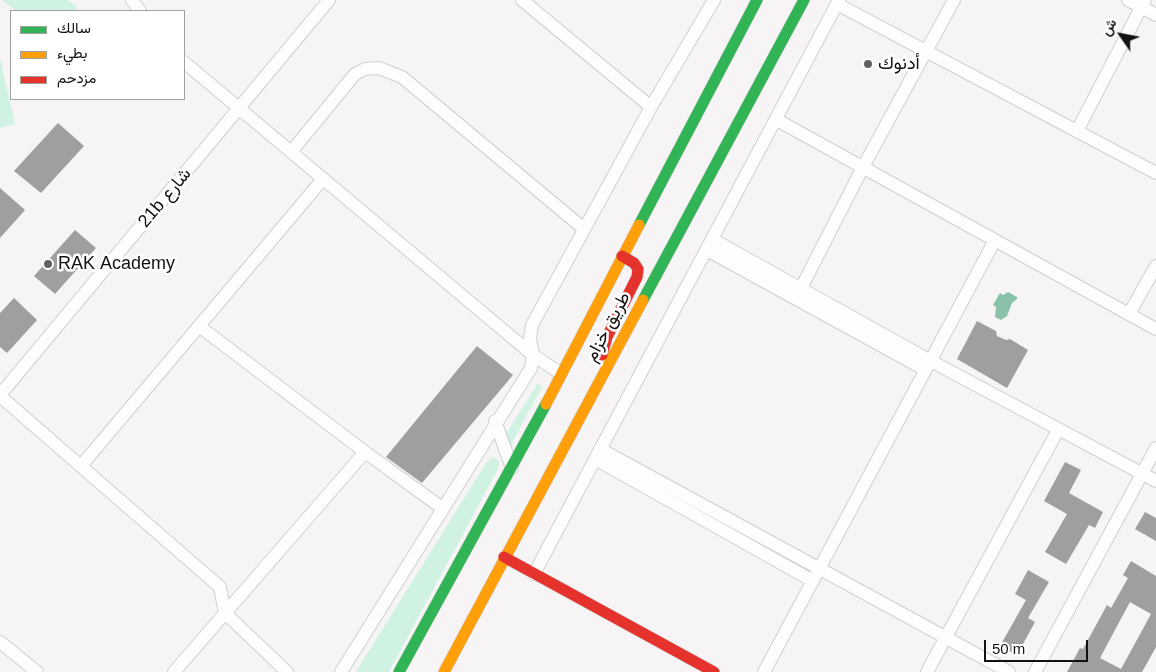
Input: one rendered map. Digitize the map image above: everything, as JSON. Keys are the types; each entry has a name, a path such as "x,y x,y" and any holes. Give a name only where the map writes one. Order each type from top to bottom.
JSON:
{"main road":[{"name":"طريق خزام","path":"399,672 512,468 757,0"},
{"name":"طريق خزام","path":"444,672 804,0"},
{"path":"602,375 602,352 607,337 637,277 638,269 634,263 622,256"},
{"path":"504,557 714,672"},
{"path":"414,672 424,624"}],"street":[{"path":"311,0 325,4"},
{"path":"522,0 651,108"},
{"path":"341,672 530,368 533,355 530,340 532,326 583,228 714,0"},
{"path":"798,293 863,167 954,0"},
{"path":"1128,0 1143,3 1156,15"},
{"path":"534,574 777,120 838,2 927,52 1156,173"},
{"path":"1077,131 1143,3"},
{"name":"21b شارع","path":"0,395 325,4"},
{"path":"185,63 533,355 560,374"},
{"path":"291,152 355,74 365,69 378,68 402,77 583,228"},
{"path":"777,120 1156,329"},
{"path":"81,466 324,179"},
{"path":"764,672 995,240"},
{"path":"709,244 927,365 1156,481"},
{"path":"1129,314 1156,266"},
{"path":"199,326 364,452 442,508"},
{"path":"0,395 220,587 225,613 287,672"},
{"path":"495,422 512,468"},
{"path":"926,672 1058,430"},
{"path":"1035,672 1156,448"},
{"path":"174,672 364,452"},
{"path":"597,454 819,569 1009,672"},
{"path":"597,454 813,580"},
{"path":"0,642 37,672"}],"shaded area":[{"path":"1,0 68,0 77,7 75,10 16,10"},
{"path":"0,58 15,124 0,128"},
{"path":"1008,292 1017,297 1017,299 1012,303 1007,316 1001,320 995,317 996,307 993,305 1000,293 1003,295"},
{"path":"538,383 542,387 510,447 507,432"},
{"path":"493,457 499,461 498,469 389,672 356,672 486,463"}],"building":[{"path":"58,123 84,146 41,193 14,171"},
{"path":"0,188 25,210 0,238"},
{"path":"75,230 96,248 55,294 34,276"},
{"path":"14,298 37,320 7,353 0,347 0,313"},
{"path":"977,321 996,331 997,336 1006,340 1010,339 1028,350 1007,388 957,359"},
{"path":"477,346 513,375 422,483 386,457"},
{"path":"1065,462 1081,470 1069,493 1103,512 1095,528 1089,525 1066,564 1045,552 1067,514 1044,501"},
{"path":"1145,512 1156,518 1156,541 1135,529"},
{"path":"1131,561 1156,576 1156,647 1142,672 1067,672 1080,648 1083,649 1107,605 1111,608 1128,578 1123,575","holes":["1130,602 1151,614 1121,669 1100,658"]},
{"path":"1028,570 1049,582 1028,618 1035,622 1017,655 1000,646 1026,600 1015,594"}],"traffic: fast":[{"path":"639,225 757,0"},
{"path":"643,300 804,0"},
{"path":"399,672 546,404"}],"traffic: slow":[{"path":"546,404 639,225"},
{"path":"444,672 643,300"}],"traffic: jam":[{"path":"602,355 607,337 637,277 638,269 634,263 622,256"},
{"path":"504,557 714,672"}],"place":[{"name":"أدنوك","path":"868,64"},
{"name":"RAK Academy","path":"48,264"}]}
